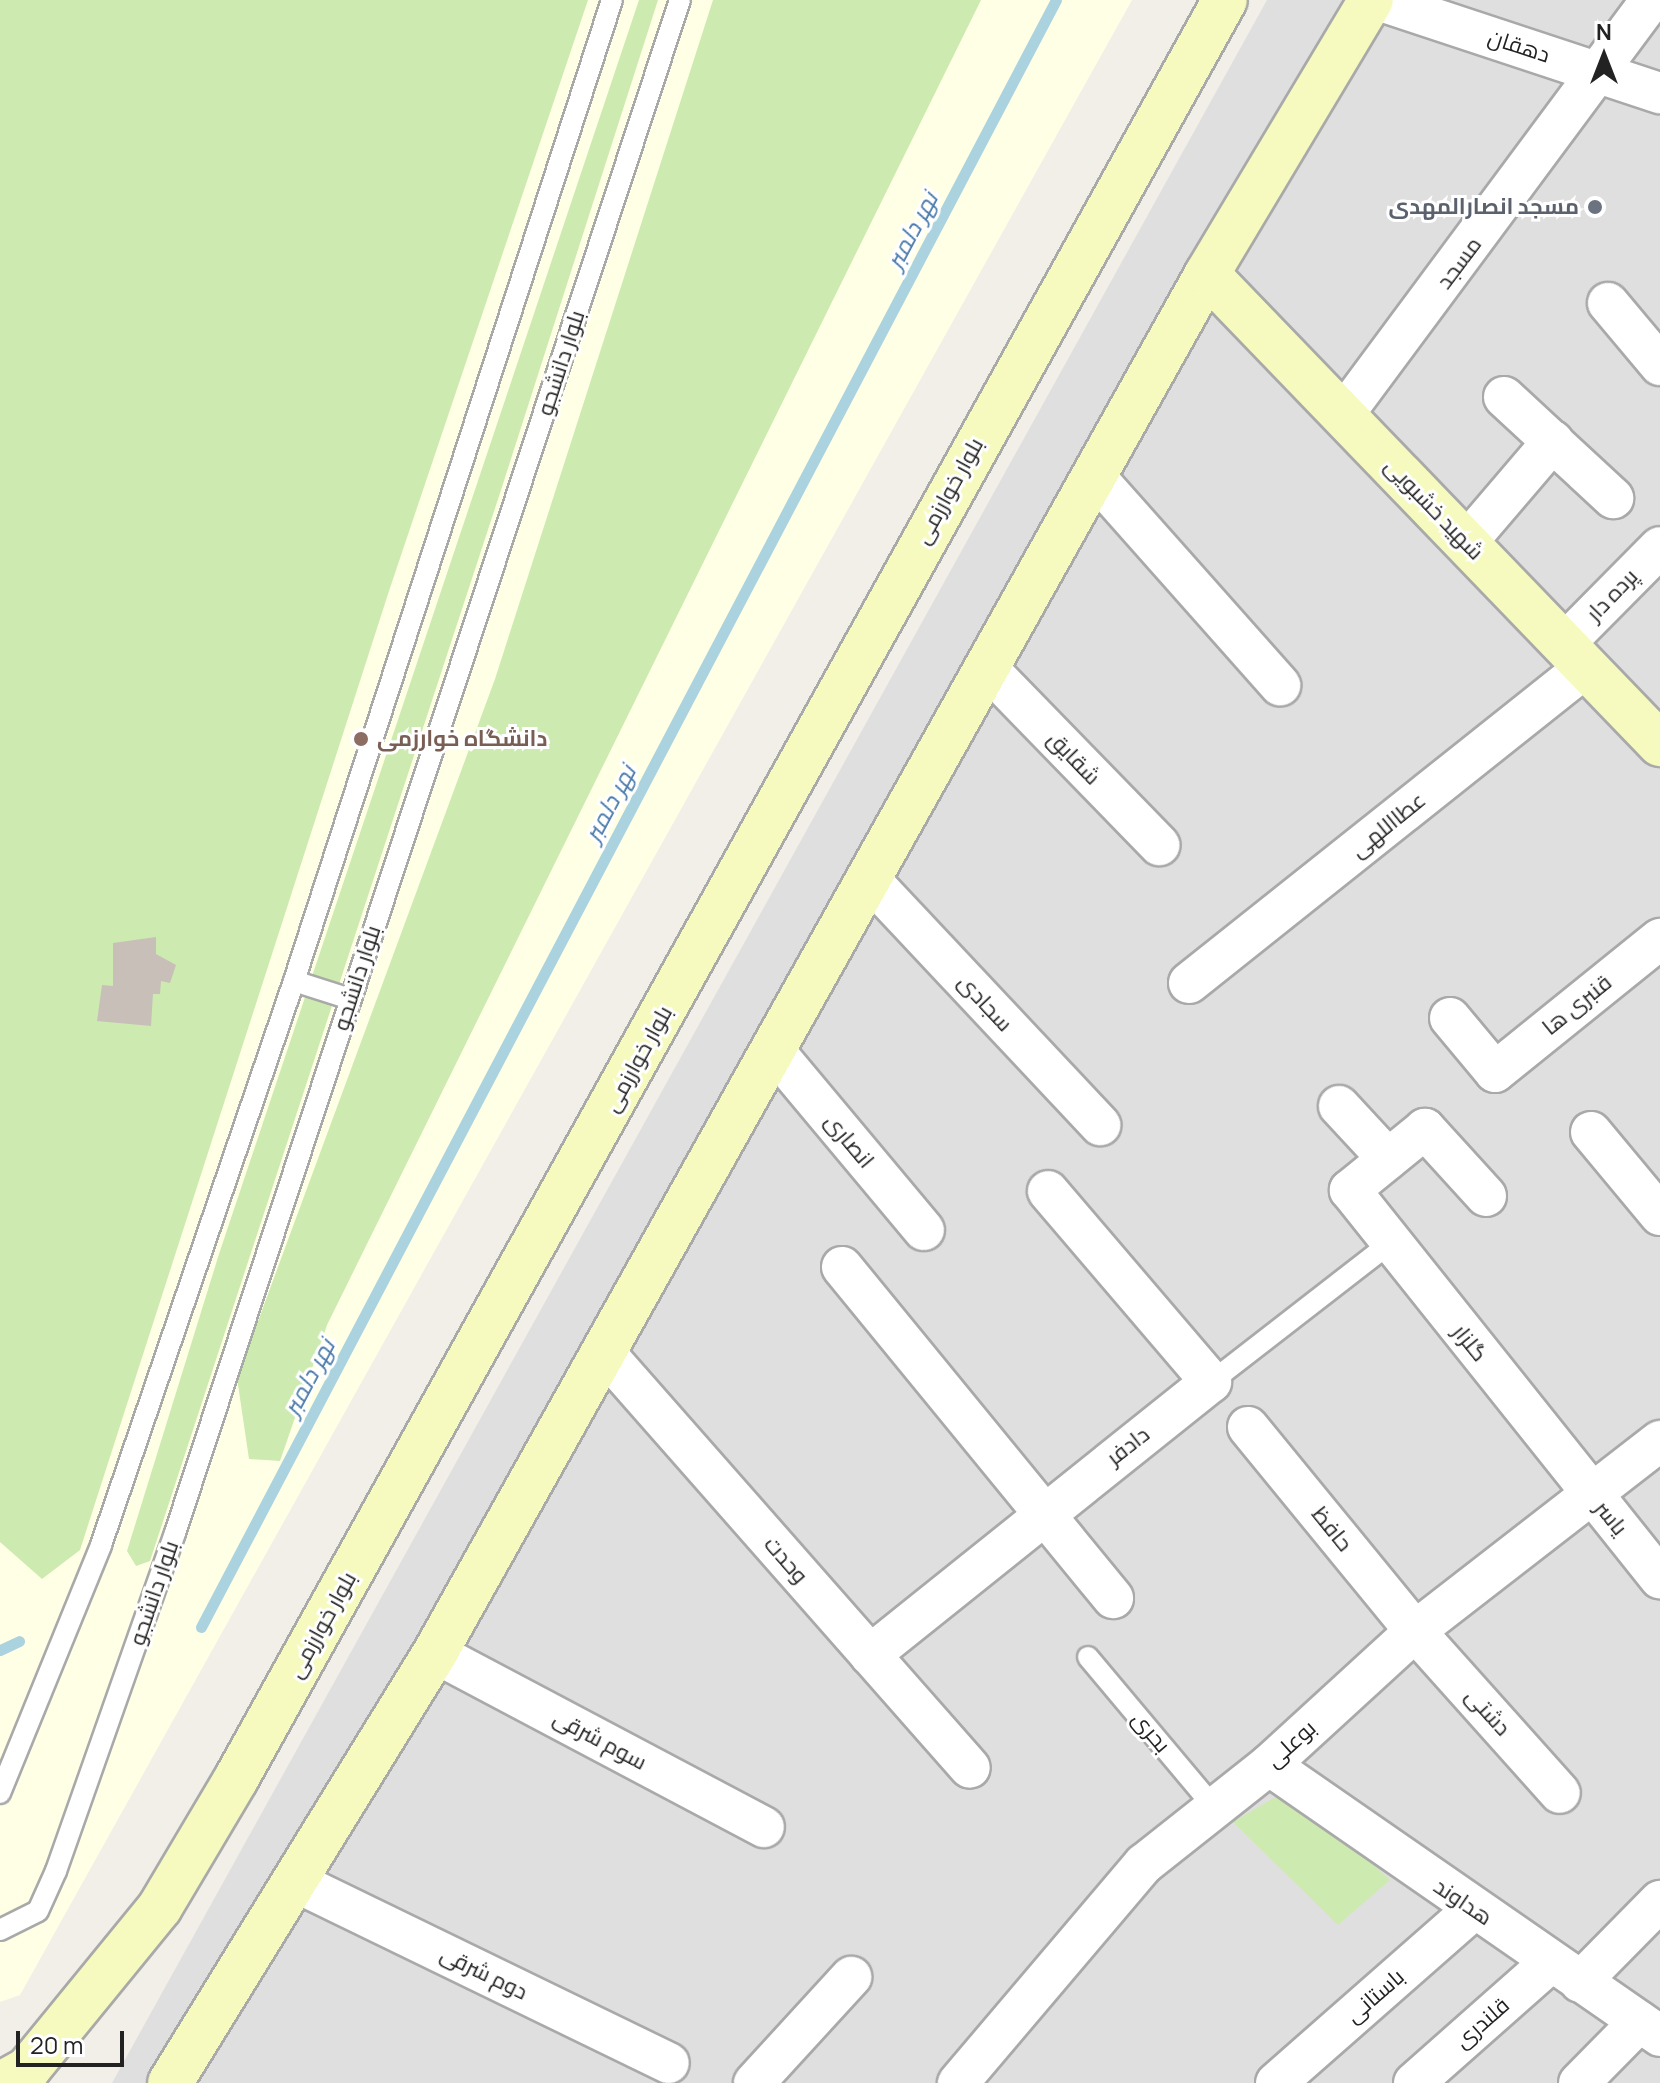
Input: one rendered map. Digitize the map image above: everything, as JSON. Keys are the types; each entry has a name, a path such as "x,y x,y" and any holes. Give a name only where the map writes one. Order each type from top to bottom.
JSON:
{"main road":[{"name":"بلوار خوارزمی","path":"18,2078 160,1907 236,1779 1225,0"},
{"path":"170,2083 298,1883 435,1653 990,671 1207,274 1371,0"},
{"name":"شهید خشبویی","path":"1207,274 1660,744"}],"street":[{"name":"دهقان","path":"1378,0 1660,93"},
{"name":"مسجد","path":"1343,415 1603,74 1651,0"},
{"path":"1608,303 1660,365"},
{"path":"1504,397 1613,498"},
{"path":"1466,543 1553,441"},
{"path":"1097,479 1280,685"},
{"name":"پرده دار","path":"1575,656 1660,547"},
{"name":"عطااللهی","path":"1189,983 1575,656"},
{"name":"شقایق","path":"990,671 1159,845"},
{"name":"سجادی","path":"871,881 1100,1125"},
{"name":"قنبری ها","path":"1450,1018 1495,1072 1660,939"},
{"name":"انصاری","path":"775,1052 924,1230"},
{"path":"1339,1106 1388,1159 1425,1129 1486,1196"},
{"path":"1591,1132 1660,1215"},
{"name":"گلزار","path":"1388,1159 1350,1190 1592,1495"},
{"path":"1048,1191 1211,1382"},
{"path":"842,1267 1113,1598"},
{"name":"وحدت","path":"603,1351 970,1768"},
{"name":"دادفر","path":"870,1655 1042,1512 1211,1382"},
{"name":"حافظ","path":"1248,1427 1415,1631"},
{"name":"بوعلی","path":"958,2083 1144,1864 1269,1765 1415,1631 1660,1441"},
{"name":"یاسر","path":"1592,1495 1660,1579"},
{"name":"دشتی","path":"1415,1631 1560,1793"},
{"name":"سوم شرقی","path":"435,1653 764,1827"},
{"name":"هداوند","path":"1269,1765 1473,1910 1649,2029"},
{"name":"دوم شرقی","path":"298,1883 669,2063"},
{"name":"قلندری","path":"1414,2083 1660,1901"},
{"name":"باستانی","path":"1276,2083 1473,1910"},
{"path":"754,2083 851,1977"},
{"path":"1579,2083 1649,2029"}],"lane":[{"path":"0,1793 101,1545 294,981 612,0"},
{"name":"بلوار دانشجو","path":"0,1930 38,1911 56,1871 350,999 680,0"},
{"path":"294,981 350,999"},
{"name":"دادفر","path":"1211,1382 1390,1243"},
{"name":"بحری","path":"1088,1657 1214,1807"}],"shaded area":[{"name":"دانشگاه خوارزمی","path":"0,0 1132,0 20,1995 0,2002"},
{"path":"1267,0 1660,0 1660,2083 112,2083"}],"green space":[{"path":"0,0 588,0 389,591 80,1550 42,1579 0,1542"},
{"path":"639,0 658,0 150,1561 136,1566 127,1551 219,1254"},
{"path":"713,0 981,0 327,1325 280,1461 249,1459 237,1378 495,679"},
{"path":"1289,1789 1390,1880 1338,1925 1233,1822"}],"building":[{"path":"156,937 156,954 176,965 170,983 161,981 160,994 153,994 151,1026 97,1021 102,985 113,986 113,943"}],"waterway":[{"name":"نهر دلمبر","path":"201,1627 1056,0"},
{"path":"0,1650 19,1641"}],"place":[{"name":"مسجد انصارالمهدی","path":"1595,207"},
{"name":"دانشگاه خوارزمی","path":"361,739"}]}
